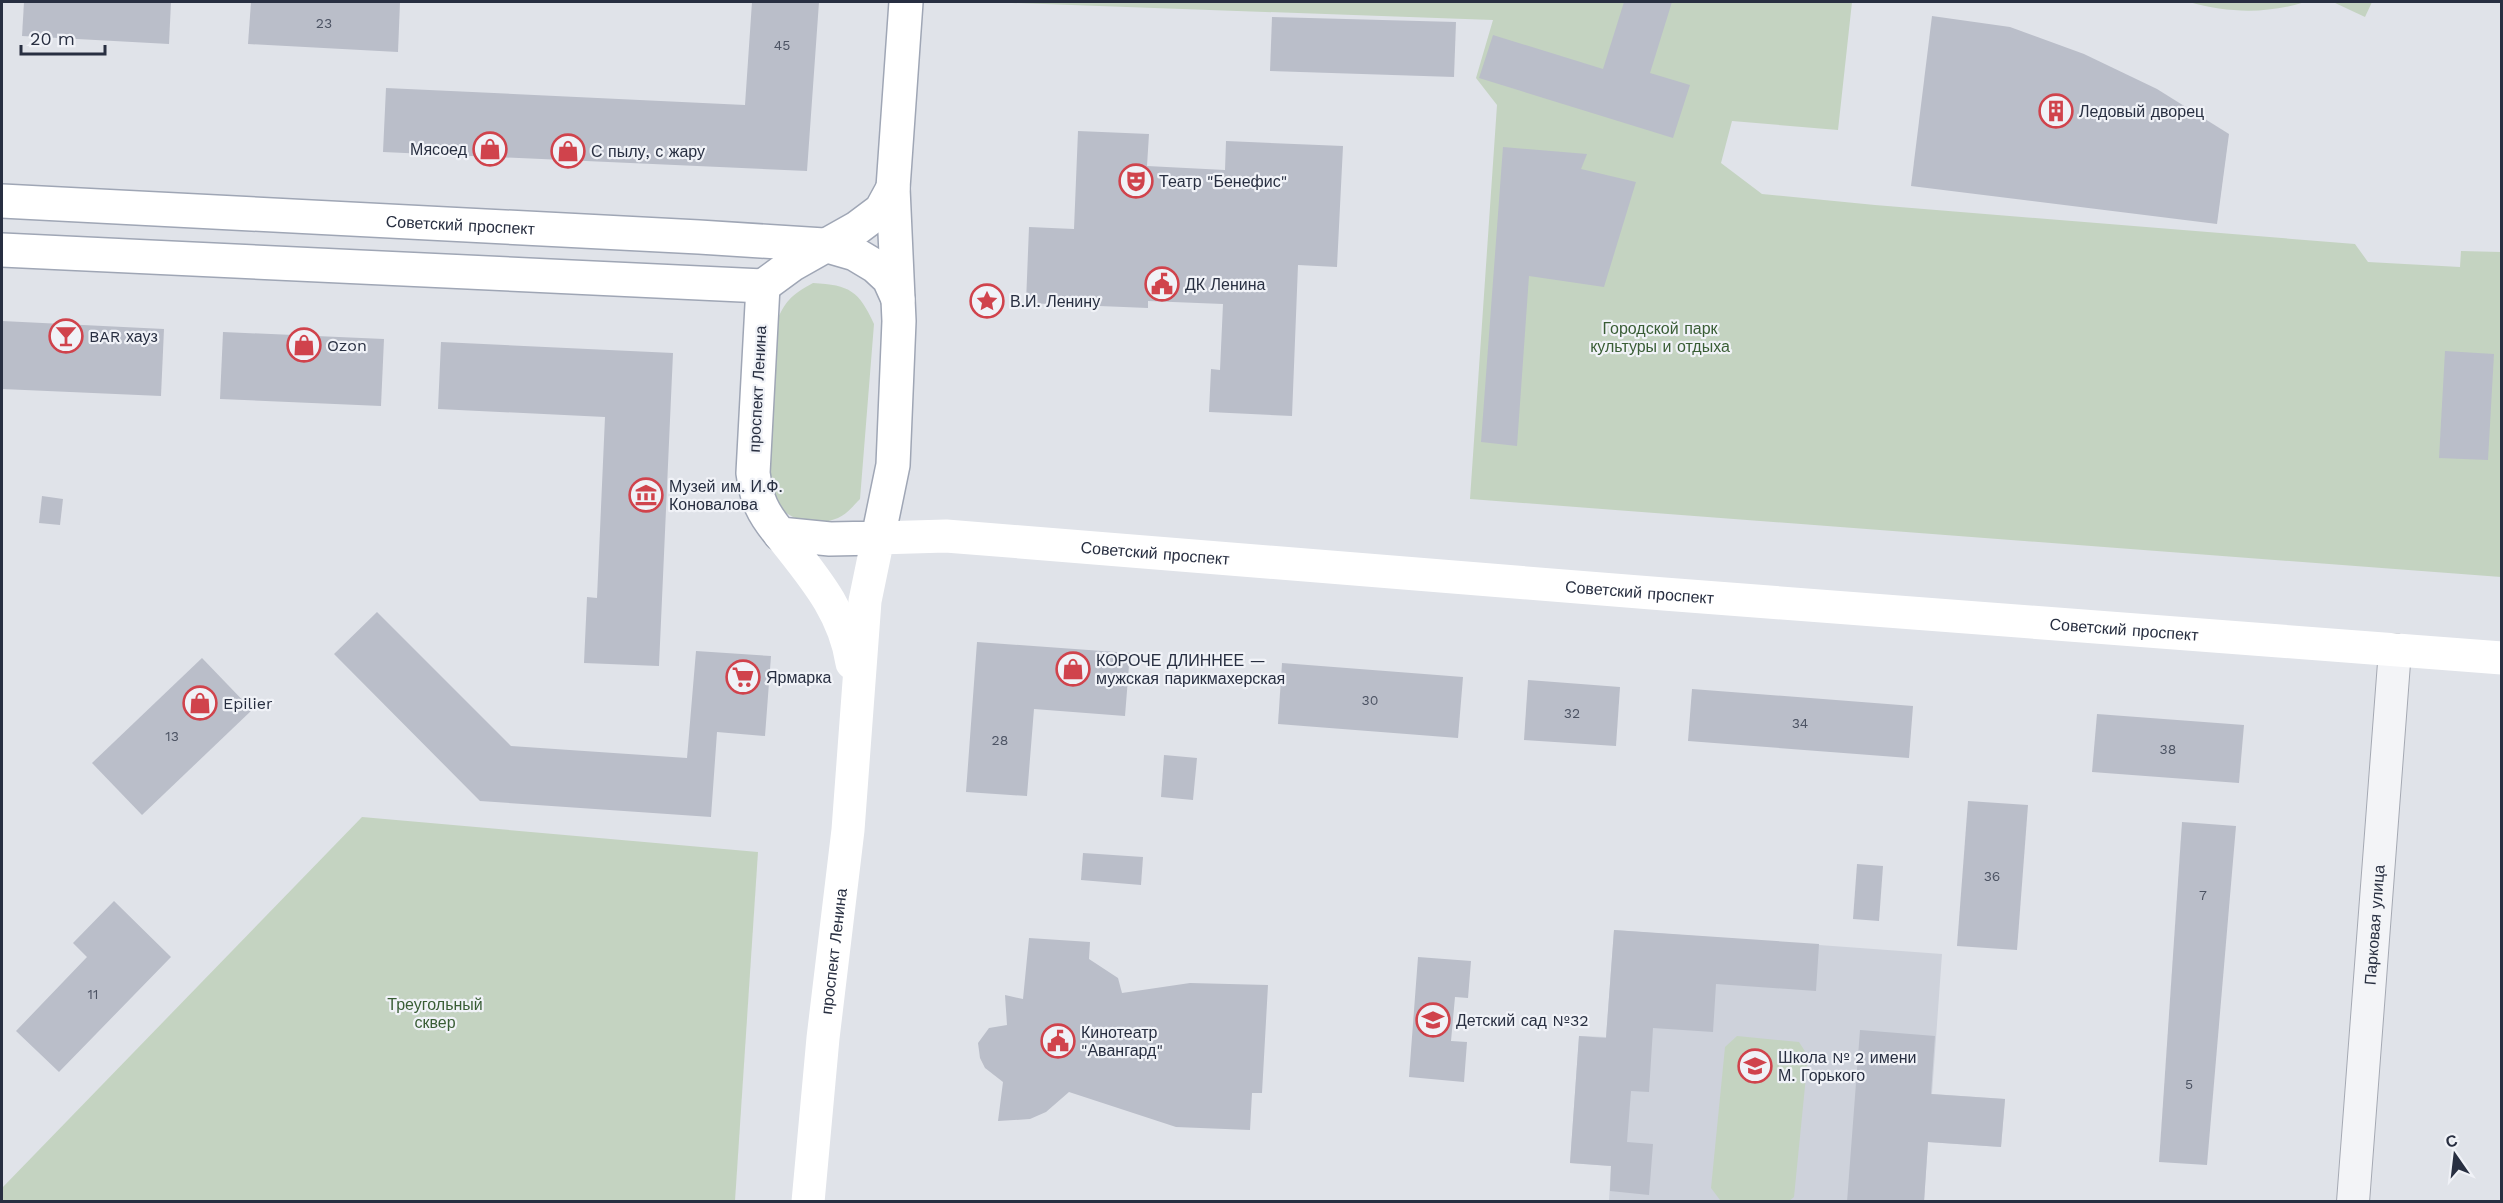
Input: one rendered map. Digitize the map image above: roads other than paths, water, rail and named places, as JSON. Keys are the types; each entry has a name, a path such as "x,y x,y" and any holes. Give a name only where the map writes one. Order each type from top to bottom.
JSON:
{"main road":[{"name":"проспект Ленина","path":"807,1202 823,1038 848,830 865,600 893,465 898,299 893,188 906,2"},
{"name":"проспект Ленина","path":"858,701 843,628 830,599 763,513 756,497 753,473 763,286 881,210 893,188"},
{"name":"Советский проспект","path":"2,201 824,245 855,254 875,266 889,279 898,299"},
{"path":"2,250 763,286"},
{"name":"Советский проспект","path":"780,534 830,539 946,536 2502,658"}],"street":[{"name":"Парковая улица","path":"2353,1202 2395,650"}],"place":[{"name":"Ледовый дворец","path":"2056,111"},
{"name":"Мясоед","path":"490,149"},
{"name":"С пылу, с жару","path":"568,151"},
{"name":"Театр \"Бенефис\"","path":"1136,181"},
{"name":"ДК Ленина","path":"1162,284"},
{"name":"В.И. Ленину","path":"987,301"},
{"name":"BAR хауз","path":"66,336"},
{"name":"Ozon","path":"304,345"},
{"name":"Музей им. И.Ф. Коновалова","path":"646,495"},
{"name":"КОРОЧЕ ДЛИННЕЕ — мужская парикмахерская","path":"1073,669"},
{"name":"Ярмарка","path":"743,677"},
{"name":"Epilier","path":"200,703"},
{"name":"Детский сад №32","path":"1433,1020"},
{"name":"Кинотеатр \"Авангард\"","path":"1058,1041"},
{"name":"Школа № 2 имени М. Горького","path":"1755,1066"}],"park label":[{"name":"Городской парк культуры и отдыха","path":"1660,337"},
{"name":"Треугольный сквер","path":"435,1013"}]}
